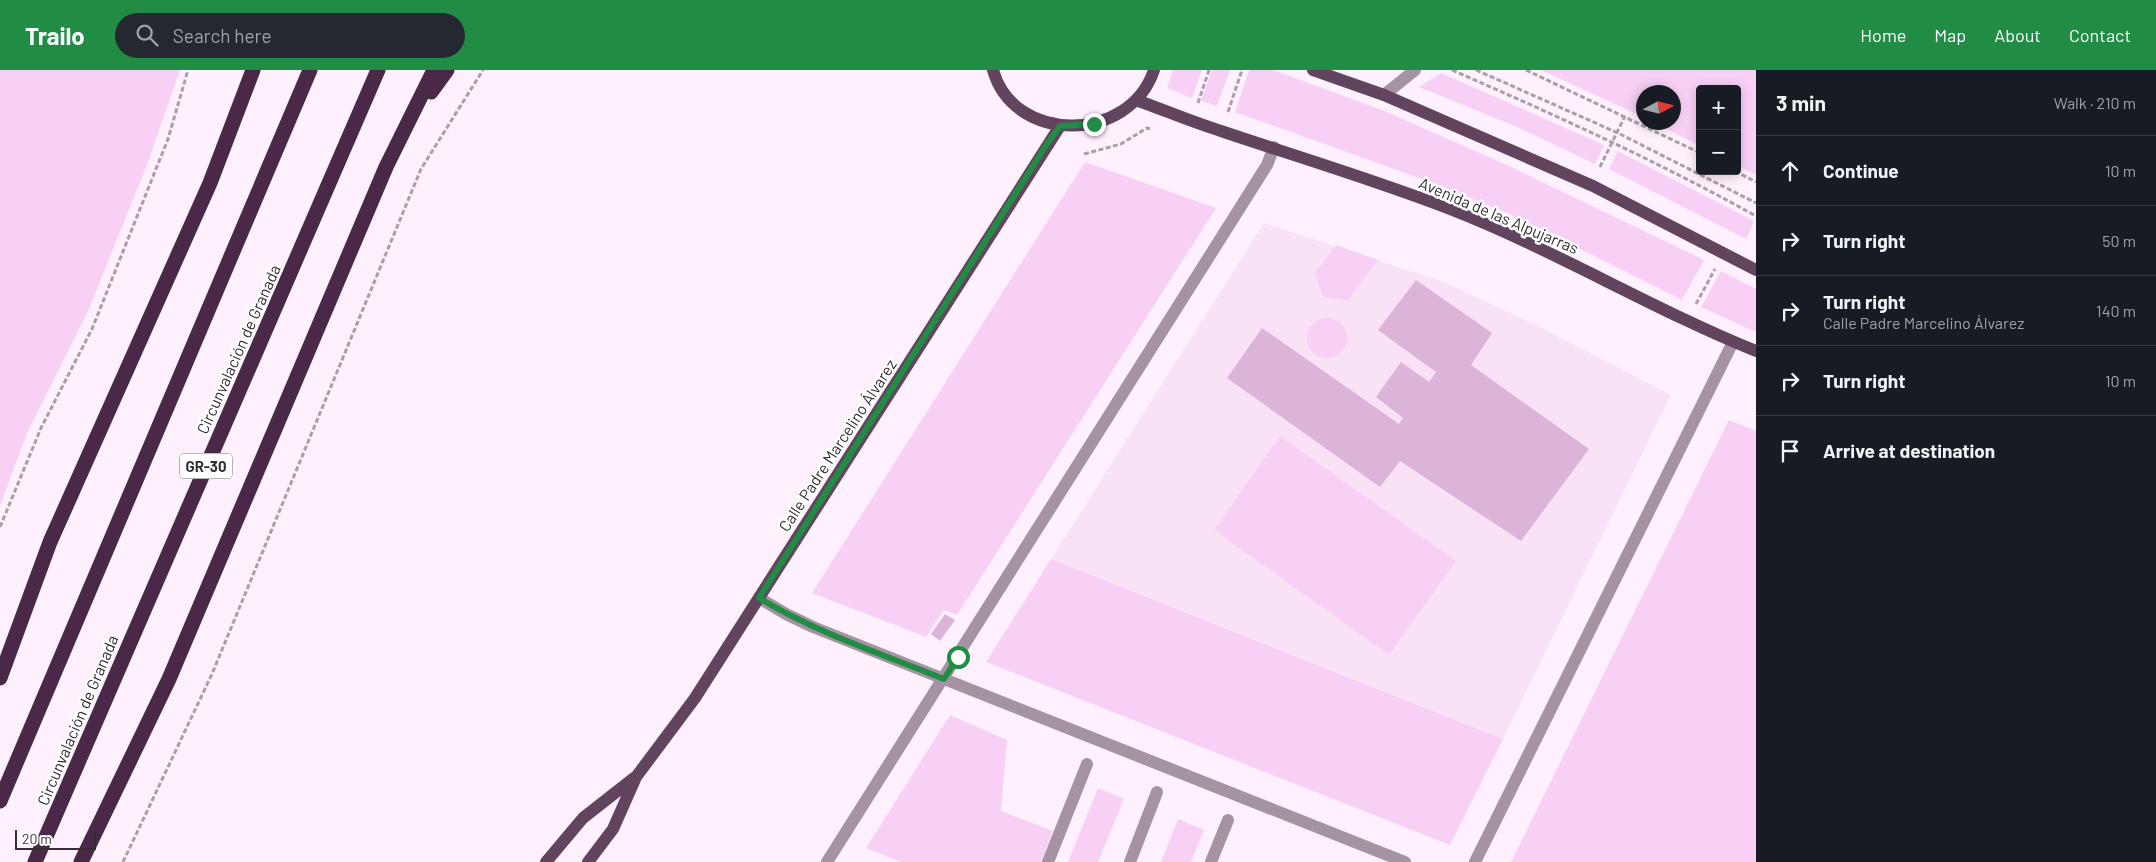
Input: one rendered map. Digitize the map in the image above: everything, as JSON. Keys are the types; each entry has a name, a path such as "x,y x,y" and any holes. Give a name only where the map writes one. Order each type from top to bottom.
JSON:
{"highway":[{"path":"0,678 50,542 210,183 253,70"},
{"path":"0,801 310,70"},
{"name":"Circunvalación de Granada","path":"35,862 378,70"},
{"path":"81,862 173,670 383,176 434,70"},
{"path":"406,126 447,70"}],"main road":[{"path":"993,70 996,81 1012,103 1032,117 1060,126 1094,124 1115,116 1136,100 1150,80 1154,70"},
{"path":"1313,70 1384,95 1593,186 1756,270"},
{"name":"Avenida de las Alpujarras","path":"1136,100 1452,210 1576,266 1733,342 1756,351"},
{"name":"Calle Padre Marcelino Álvarez","path":"588,862 613,829 636,777 695,698 1060,126"},
{"name":"Calle Padre Marcelino Álvarez","path":"546,862 583,818 636,777"}],"street":[{"path":"1384,95 1415,70"},
{"path":"827,862 1267,166 1274,147"},
{"path":"1475,862 1733,342"},
{"path":"759,598 813,627 1405,862"},
{"path":"1048,862 1087,764"},
{"path":"1130,862 1157,792"},
{"path":"1211,862 1228,820"}],"path":[{"path":"0,527 41,428 92,329 168,139 188,70"},
{"path":"123,862 212,674 421,169 483,70"},
{"path":"1196,108 1209,70"},
{"path":"1226,117 1242,70"},
{"path":"1452,70 1690,179 1756,216"},
{"path":"1476,70 1618,133 1756,203"},
{"path":"1526,70 1696,151"},
{"path":"1599,169 1625,116"},
{"path":"1084,154 1121,144 1147,128 1155,130"},
{"path":"1741,174 1756,182"},
{"path":"1692,311 1718,262"}],"shaded area":[{"path":"0,70 180,70 147,165 89,309 27,433 0,506"},
{"path":"1173,70 1202,70 1192,98 1167,88"},
{"path":"1212,70 1230,70 1217,106 1201,101"},
{"path":"1249,70 1273,70 1382,110 1507,165 1704,260 1682,300 1512,215 1422,179 1235,112"},
{"path":"1541,70 1756,70 1756,175 1741,167 1741,85 1696,85 1696,144 1669,130 1681,130 1681,85 1636,85 1636,114"},
{"path":"1441,73 1604,145 1595,164 1517,127 1419,87"},
{"path":"1618,151 1754,221 1746,239 1609,169"},
{"path":"1085,162 1216,208 957,615 944,610 926,637 812,593"},
{"path":"1264,223 1444,282 1538,326 1671,395 1503,739 1051,559"},
{"path":"1336,245 1378,260 1348,300 1323,297 1315,273"},
{"path":"1721,271 1756,289 1756,332 1701,307"},
{"path":"1323,318 1331,318 1338,321 1344,327 1347,338 1344,349 1338,355 1331,358 1323,358 1316,355 1310,349 1307,342 1307,334 1310,327 1316,321"},
{"path":"1729,420 1756,431 1756,862 1511,862"},
{"path":"1280,436 1456,561 1389,655 1214,530"},
{"path":"1051,559 1503,739 1450,845 986,662"},
{"path":"950,715 1007,740 1001,811 1053,831 1041,862 901,862 866,848"},
{"path":"1098,788 1124,799 1098,862 1068,862"},
{"path":"1178,819 1204,830 1191,862 1161,862"}],"building":[{"path":"1416,280 1492,333 1471,365 1589,449 1521,541 1400,461 1380,487 1227,378 1262,328 1399,424 1403,418 1376,397 1401,362 1429,382 1436,372 1378,330"},
{"path":"945,614 955,620 940,641 931,634"}],"route":[{"path":"958,657 944,679 813,627 759,598 1047,144 1060,126 1094,124"}]}
